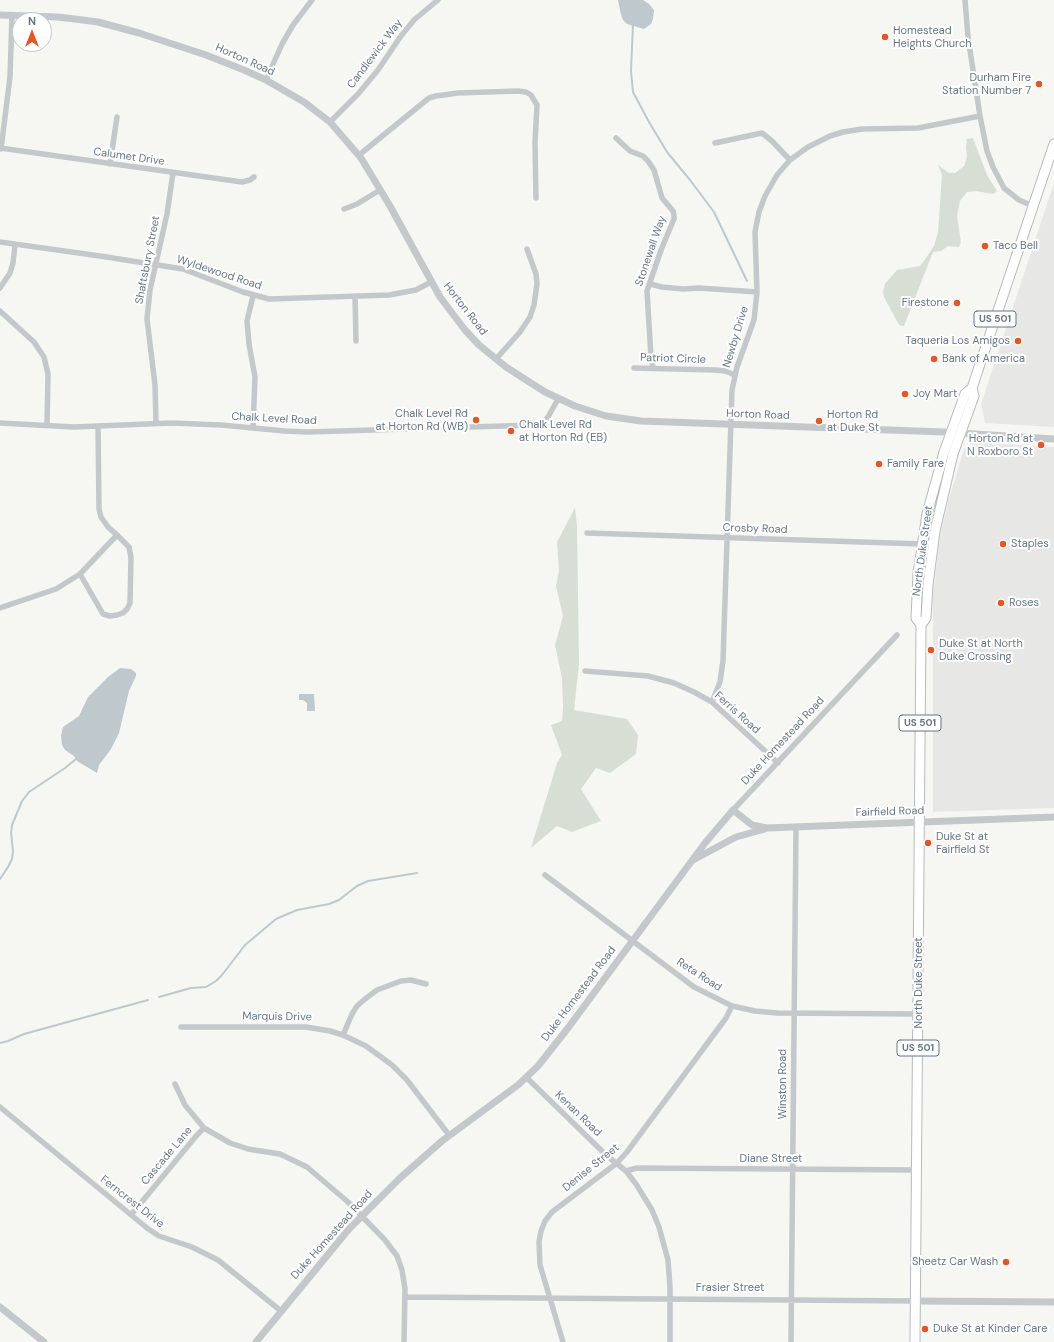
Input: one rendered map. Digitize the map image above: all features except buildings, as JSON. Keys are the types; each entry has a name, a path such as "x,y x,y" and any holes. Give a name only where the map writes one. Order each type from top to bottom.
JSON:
{"highway":[{"name":"North Duke Street","path":"921,625 916,618 916,603 922,544 927,514 951,433 965,394 972,388 1054,144"},
{"name":"North Duke Street","path":"915,1342 919,1014 921,625 926,618 934,531 960,433 974,396 972,388"}],"street":[{"path":"266,80 282,44 293,25 312,0"},
{"name":"Candlewick Way","path":"330,122 358,94 378,70 401,36 414,20 438,0"},
{"path":"965,0 968,37 987,151 993,169 1001,184 1012,195 1033,206"},
{"name":"Horton Road","path":"0,15 12,15"},
{"path":"0,149 10,77 12,15"},
{"name":"Horton Road","path":"52,17 98,22 166,41 206,55 266,80 304,102 330,122 359,155 431,282 465,330 479,345 496,359 527,381 558,398 589,412 622,419 641,421 960,433 1054,439"},
{"path":"359,155 429,98 458,93 526,92 531,95 537,105 535,142 536,198"},
{"name":"Newby Drive","path":"712,702 717,692 722,670 732,390 735,375 754,320 757,292 755,243 756,225 758,212 770,185 790,160 808,147 823,139 843,132 862,129 901,130 980,116"},
{"path":"110,164 117,117"},
{"path":"715,144 762,133 790,160"},
{"name":"Stonewall Way","path":"616,138 630,150 640,154 648,161 654,170 662,198 673,211 674,215 674,219 661,250 647,295 653,368"},
{"name":"Calumet Drive","path":"0,149 242,182 250,180 254,177"},
{"name":"Shaftsbury Street","path":"156,423 155,385 147,319 150,290 167,214 173,172"},
{"path":"344,209 357,204 380,190"},
{"name":"Wyldewood Road","path":"0,242 156,264 192,272 253,296 269,299 389,295 416,290 431,282"},
{"path":"0,288 10,273 13,263 15,244"},
{"path":"496,359 523,327 530,317 534,305 537,284 536,274 527,249"},
{"path":"650,284 683,289 699,288 757,292"},
{"path":"253,296 247,321 249,344 255,377 253,428"},
{"path":"355,296 356,341"},
{"path":"0,311 34,342 46,362 49,381 47,425"},
{"name":"Patriot Circle","path":"634,368 715,370 725,371 735,375"},
{"name":"Chalk Level Road","path":"0,424 98,426 171,423 308,432 535,425 544,422 558,398"},
{"path":"80,574 103,614 110,616 117,615 123,613 127,609 130,603 131,558 129,547 108,527 101,517 99,509 98,426"},
{"name":"Crosby Road","path":"587,533 922,544"},
{"path":"0,608 56,589 80,574 117,535"},
{"name":"Duke Homestead Road","path":"256,1342 362,1215 400,1178 449,1135 526,1077 538,1066 568,1028 691,861 733,810 896,635"},
{"name":"Ferris Road","path":"585,671 648,676 674,683 694,692 712,702 778,763"},
{"name":"Fairfield Road","path":"733,810 752,825 767,828 1054,818"},
{"name":"Winston Road","path":"792,1342 796,827"},
{"path":"691,861 736,837 767,828"},
{"name":"Reta Road","path":"545,875 694,987 732,1006 762,1011 794,1013 919,1014"},
{"path":"343,1035 352,1014 358,1006 377,990 400,981 411,980 426,984"},
{"name":"Denise Street","path":"563,1342 542,1275 538,1253 540,1236 545,1221 552,1212 617,1163 627,1152 726,1018 732,1006"},
{"name":"Marquis Drive","path":"181,1027 306,1027 343,1035 366,1046 392,1065 407,1080 449,1135"},
{"name":"Kenan Road","path":"526,1077 606,1156 617,1163 626,1172 644,1196 659,1227 668,1260 670,1342"},
{"path":"175,1084 185,1105 204,1128 230,1143 248,1149 280,1154 298,1162 316,1174 362,1215 385,1240 397,1256 402,1270 405,1297 404,1342"},
{"name":"Ferncrest Drive","path":"0,1107 131,1215 159,1236 198,1250 218,1260 281,1311"},
{"name":"Cascade Lane","path":"131,1215 204,1128"},
{"name":"Diane Street","path":"626,1172 637,1168 917,1170"},
{"name":"Frasier Street","path":"405,1297 1054,1302"},
{"path":"0,1307 44,1342"}],"shaded area":[{"path":"618,0 643,0 649,4 654,10 651,24 644,29 627,24 621,15"},
{"path":"973,138 987,175 997,191 993,194 976,191 967,192 960,201 957,216 961,242 959,247 948,246 941,251 933,252 904,326 899,325 884,297 883,292 885,284 897,270 920,266 934,246 938,232 942,175 938,165 949,173 955,173 964,166 967,157 967,139"},
{"path":"1054,183 1054,427 985,423 981,404"},
{"path":"974,442 1054,447 1054,808 933,812 933,595 940,537 948,502 964,449"},
{"path":"575,508 577,525 579,664 574,710 627,719 638,735 636,754 610,773 596,768 581,789 601,821 572,832 557,826 531,848 557,763 562,755 551,725 562,721 563,706 562,679 555,645 563,616 556,586 559,571 557,542"},
{"path":"120,668 131,669 136,673 136,676 129,691 119,733 111,749 99,765 97,773 77,761 74,756 65,750 62,745 61,736 63,727 79,716 88,697 108,677"},
{"path":"299,694 314,694 315,711 307,711 307,703 303,700 299,700"}],"waterway":[{"path":"633,24 631,71 633,92 667,152 714,212 747,281"},
{"path":"0,879 12,859 12,825 22,801 29,792 76,759"},
{"path":"159,997 191,988 206,987 216,981 245,945 276,919 297,910 329,904 339,900 357,886 368,881 417,873"},
{"path":"0,1043 24,1034 148,1000"}],"place":[{"name":"Homestead Heights Church","path":"885,37"},
{"name":"Durham Fire Station Number 7","path":"1039,84"},
{"name":"Taco Bell","path":"985,246"},
{"name":"Firestone","path":"957,303"},
{"name":"Taqueria Los Amigos","path":"1018,341"},
{"name":"Bank of America","path":"934,359"},
{"name":"Joy Mart","path":"905,394"},
{"name":"Chalk Level Rd at Horton Rd (WB)","path":"476,420"},
{"name":"Horton Rd at Duke St","path":"819,421"},
{"name":"Chalk Level Rd at Horton Rd (EB)","path":"511,431"},
{"name":"Horton Rd at N Roxboro St","path":"1041,445"},
{"name":"Family Fare","path":"879,464"},
{"name":"Staples","path":"1003,544"},
{"name":"Roses","path":"1001,603"},
{"name":"Duke St at North Duke Crossing","path":"931,650"},
{"name":"Duke St at Fairfield St","path":"928,843"},
{"name":"Sheetz Car Wash","path":"1006,1262"},
{"name":"Duke St at Kinder Care","path":"925,1329"}]}
